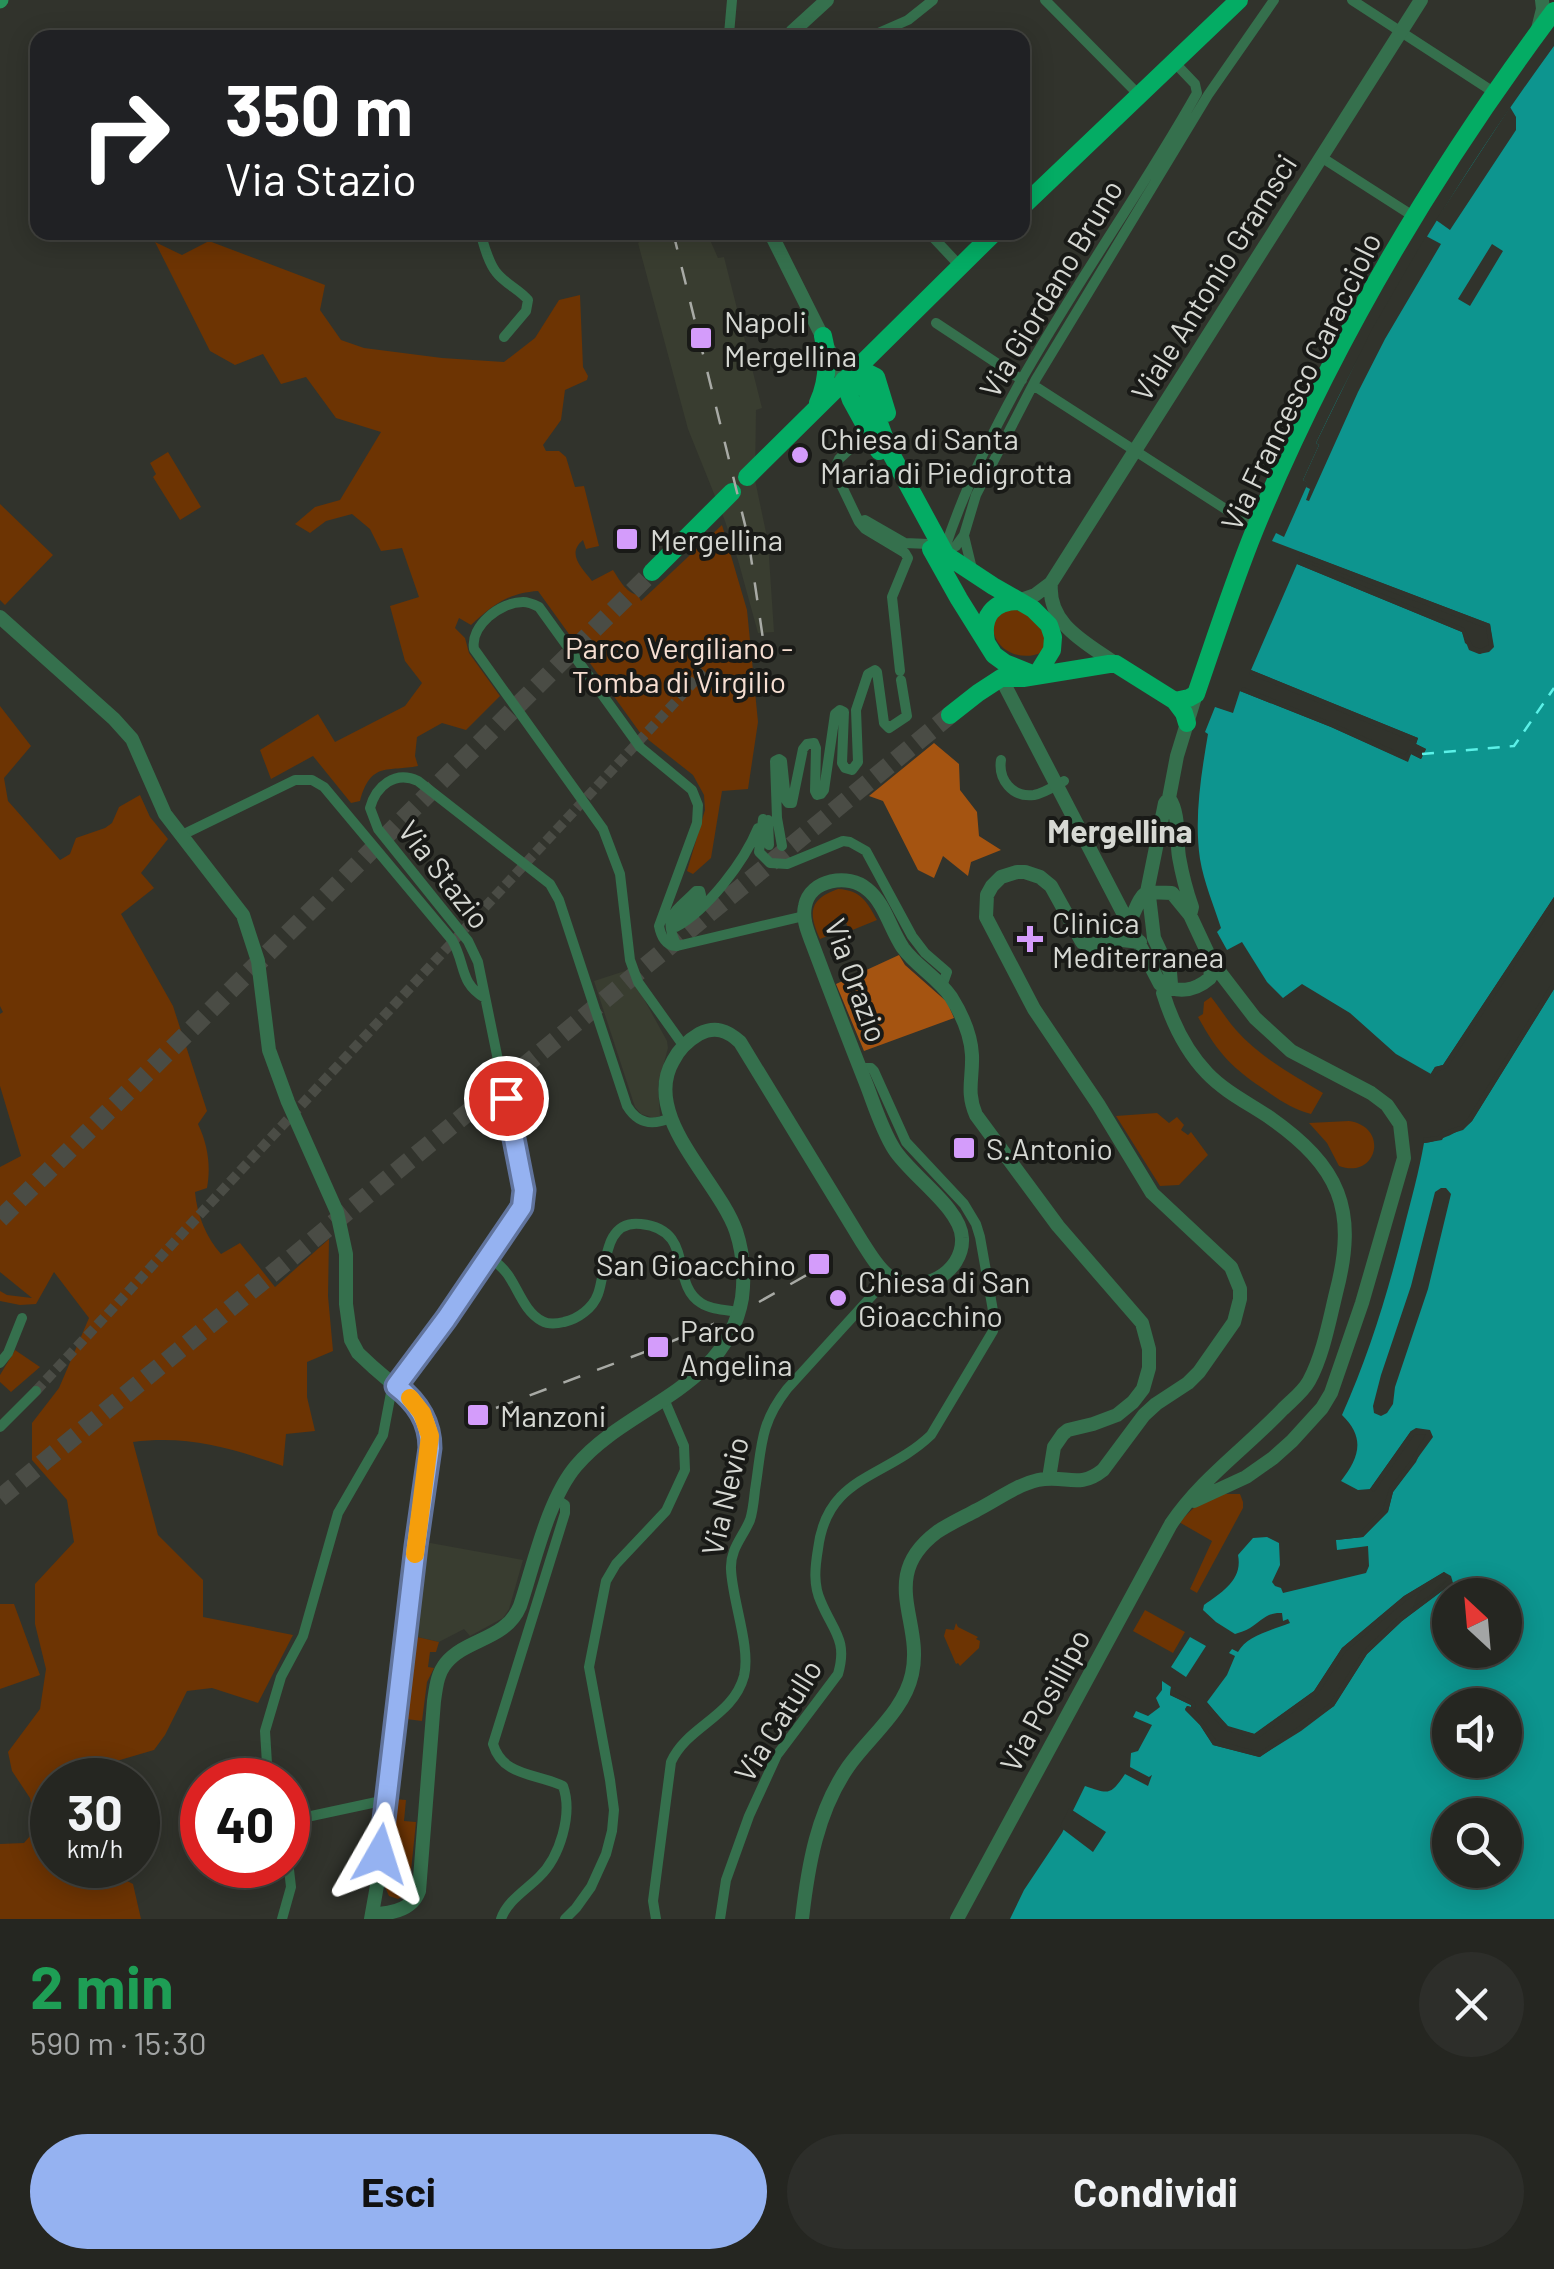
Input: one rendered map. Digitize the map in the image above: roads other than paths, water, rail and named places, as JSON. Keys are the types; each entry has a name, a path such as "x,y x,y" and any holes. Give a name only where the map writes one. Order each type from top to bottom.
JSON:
{"main road":[{"path":"1030,199 1235,4"},
{"name":"Via Francesco Caracciolo","path":"1187,698 1255,528 1336,354 1413,216 1554,11"},
{"path":"746,477 812,414 843,371 988,240"},
{"path":"812,414 827,372 822,336"},
{"path":"843,371 889,450 936,548 1037,612 1049,625 1053,642 1036,676"},
{"path":"843,371 868,372 878,380 905,481"},
{"path":"866,411 869,431 989,649 1008,672 1036,676 1116,664 1187,698 1187,724"},
{"path":"652,572 732,492"},
{"path":"989,649 984,632 989,613 1002,603 1018,601"},
{"path":"950,716 1008,672 1033,666 1047,657"}],"street":[{"path":"730,30 732,0"},
{"path":"793,30 807,0"},
{"path":"795,30 827,0"},
{"path":"885,30 908,20 933,0"},
{"path":"1045,0 1139,95"},
{"path":"859,522 865,520 908,544 956,546 1028,382 1208,95 1274,0"},
{"path":"1352,0 1495,92"},
{"name":"Viale Antonio Gramsci","path":"1051,584 1421,0"},
{"path":"1536,35 1542,0"},
{"name":"Via Giordano Bruno","path":"936,548 966,488 1196,93 1192,80 1174,62"},
{"path":"1321,157 1413,216"},
{"path":"483,240 493,269 528,300 526,311 504,337"},
{"path":"774,240 843,371"},
{"path":"936,240 960,266"},
{"path":"936,323 1255,528"},
{"path":"782,846 774,761 782,761 786,800 792,803 804,747 814,743 814,791 821,794 835,714 840,710 844,712 842,763 852,770 858,762 856,710 868,674 875,670 884,723 889,728 906,717 892,597 907,556 859,522 834,470 839,459 869,431"},
{"path":"964,535 974,574"},
{"path":"1018,601 1051,584 1053,607 1062,623 1116,664"},
{"path":"683,1045 638,982 630,960 620,874 603,829 474,649 473,634 481,623 512,604 526,602 539,607 640,747 692,790 698,804 697,822 659,926 668,944 678,946 804,916"},
{"path":"0,618 114,719 132,740 165,814 246,921 258,962 270,1050 336,1212 346,1254 346,1304 352,1340 358,1353 416,1404 430,1436 372,1917 408,1906 419,1891 434,1701 440,1675 451,1659 512,1620 556,1499 584,1457 698,1374 734,1326 744,1259 735,1228 670,1118 665,1096 668,1071 683,1045 710,1030 728,1032 740,1042 862,1242 889,1276"},
{"path":"1008,672 1160,984 1184,992 1203,985 1210,978 1212,962"},
{"path":"1147,892 1165,803 1187,724"},
{"path":"1001,760 1002,778 1027,796 1060,784"},
{"name":"Via Stazio","path":"396,1386 520,1211 524,1190 478,962 468,941 372,819 370,808 375,794 392,780 409,777 418,781 550,884 559,900 627,1106 643,1122 657,1123 670,1118"},
{"path":"180,836 296,780 312,780 324,787 452,940 470,987 484,998"},
{"path":"1169,798 1176,814 1179,855 1192,907 1190,915"},
{"path":"678,946 668,927 670,920 696,891 702,895 677,919 676,926 709,899 741,860 763,819 768,820 764,849 770,863 781,865 843,841 863,849 919,946 948,972 942,986"},
{"path":"802,1919 812,1854 829,1802 848,1767 904,1696 912,1672 914,1651 904,1592 914,1558 937,1532 1019,1487 1049,1478 1080,1482 1103,1470 1144,1415 1199,1372 1234,1322 1240,1299 1231,1268 1152,1192 1034,1009 986,917 987,896 1001,877 1030,873 1051,886 1082,942 1140,942"},
{"name":"Via Orazio","path":"889,1276 906,1284 937,1279 958,1258 962,1235 952,1215 894,1150 812,944 804,916 808,898 822,886 840,880 859,883 874,896 903,948 942,986 955,1005 969,1040 969,1094 976,1115 1058,1226 1142,1323 1149,1349 1143,1389 1117,1415 1063,1434 1054,1448 1049,1478"},
{"path":"1113,939 1130,921 1140,897 1147,892 1172,893 1190,915 1212,962 1254,1018 1291,1051 1387,1105 1396,1117 1402,1140 1404,1158 1362,1303 1322,1408 1274,1458 1246,1477 1181,1508"},
{"name":"Via Posillipo","path":"957,1919 1181,1508 1308,1384 1327,1332 1341,1275 1346,1244 1345,1212 1330,1176 1313,1153 1209,1075 1170,1016 1164,992 1171,984 1170,972 1154,938 1147,892"},
{"name":"Via Catullo","path":"720,1919 726,1880 777,1755 838,1674 842,1660 843,1646 816,1589 816,1561 824,1517 844,1492 931,1435 995,1322 980,1237 972,1216 906,1142 872,1069 860,1068"},
{"path":"489,1256 502,1266 536,1318 560,1324 592,1306 610,1240 618,1230 636,1223 652,1226 674,1242 690,1292 702,1304 738,1312"},
{"name":"Via Nevio","path":"656,1919 653,1901 670,1762 688,1736 728,1706 745,1674 731,1567 736,1544 750,1519 766,1426 787,1389 889,1276"},
{"path":"0,1362 8,1353 22,1318"},
{"path":"267,1758 265,1732 282,1677 302,1636 338,1512 383,1435 391,1393 396,1386"},
{"path":"0,1427 36,1391"},
{"path":"565,1919 591,1887 612,1830 610,1780 590,1666 606,1581 616,1564 666,1512 685,1470 684,1446 664,1399"},
{"path":"1232,1456 1235,1471 1256,1470"},
{"path":"501,1919 506,1908 544,1873 560,1842 565,1821 563,1786 507,1767 497,1757 494,1744 565,1513 565,1505 556,1499"},
{"path":"310,1816 386,1800"},
{"path":"282,1919 290,1888"}],"water":[{"path":"1554,46 1554,897 1443,1065 1435,1067 1431,1074 1396,1054 1350,1013 1302,984 1283,998 1267,982 1242,942 1227,950 1217,932 1221,928 1198,844 1199,797 1208,734 1205,732 1215,707 1233,713 1240,691 1407,761 1411,754 1421,759 1426,749 1416,744 1418,738 1251,670 1297,564 1462,632 1465,643 1480,654 1493,647 1490,624 1272,541 1276,533 1284,537 1308,483 1303,480 1319,445 1316,443 1396,289 1487,141"},
{"path":"1554,989 1554,1919 1010,1919 1024,1890 1062,1833 1085,1786 1108,1791 1125,1774 1148,1786 1152,1775 1130,1767 1131,1753 1138,1751 1152,1725 1133,1717 1136,1711 1148,1716 1160,1707 1156,1698 1162,1681 1171,1687 1170,1695 1191,1705 1185,1710 1213,1745 1260,1757 1334,1706 1367,1654 1432,1598 1432,1668 1522,1668 1522,1578 1448,1578 1444,1572 1404,1596 1342,1648 1314,1691 1254,1734 1228,1727 1207,1702 1227,1675 1235,1656 1229,1653 1232,1649 1238,1652 1254,1637 1290,1623 1288,1619 1283,1621 1282,1613 1272,1614 1235,1634 1203,1610 1234,1578 1238,1555 1253,1538 1267,1537 1279,1543 1280,1565 1272,1582 1283,1593 1366,1573 1368,1546 1337,1550 1336,1540 1363,1537 1388,1512 1393,1492 1416,1462 1430,1430 1411,1431 1370,1489 1358,1490 1341,1481 1357,1448 1350,1423 1342,1415 1384,1299 1424,1143 1462,1129 1472,1121"},
{"path":"1190,1637 1206,1646 1186,1677 1171,1667"}],"tunnel":[{"path":"0,1219 652,572"},
{"path":"36,1391 704,671"},
{"path":"0,1498 950,715"}],"railway":[{"path":"675,240 748,537 763,639"},
{"path":"759,1302 812,1272"},
{"path":"496,1408 721,1321"}],"place":[{"name":"Napoli Mergellina","path":"701,338"},
{"name":"Chiesa di Santa Maria di Piedigrotta","path":"800,455"},
{"name":"Mergellina","path":"627,539"},
{"name":"Clinica Mediterranea","path":"1030,939"},
{"name":"S.Antonio","path":"964,1148"},
{"name":"San Gioacchino","path":"819,1264"},
{"name":"Chiesa di San Gioacchino","path":"838,1298"},
{"name":"Parco Angelina","path":"658,1347"},
{"name":"Manzoni","path":"478,1415"}],"district":[{"name":"Mergellina","path":"1120,830"}],"park label":[{"name":"Parco Vergiliano - Tomba di Virgilio","path":"679,664"}]}
